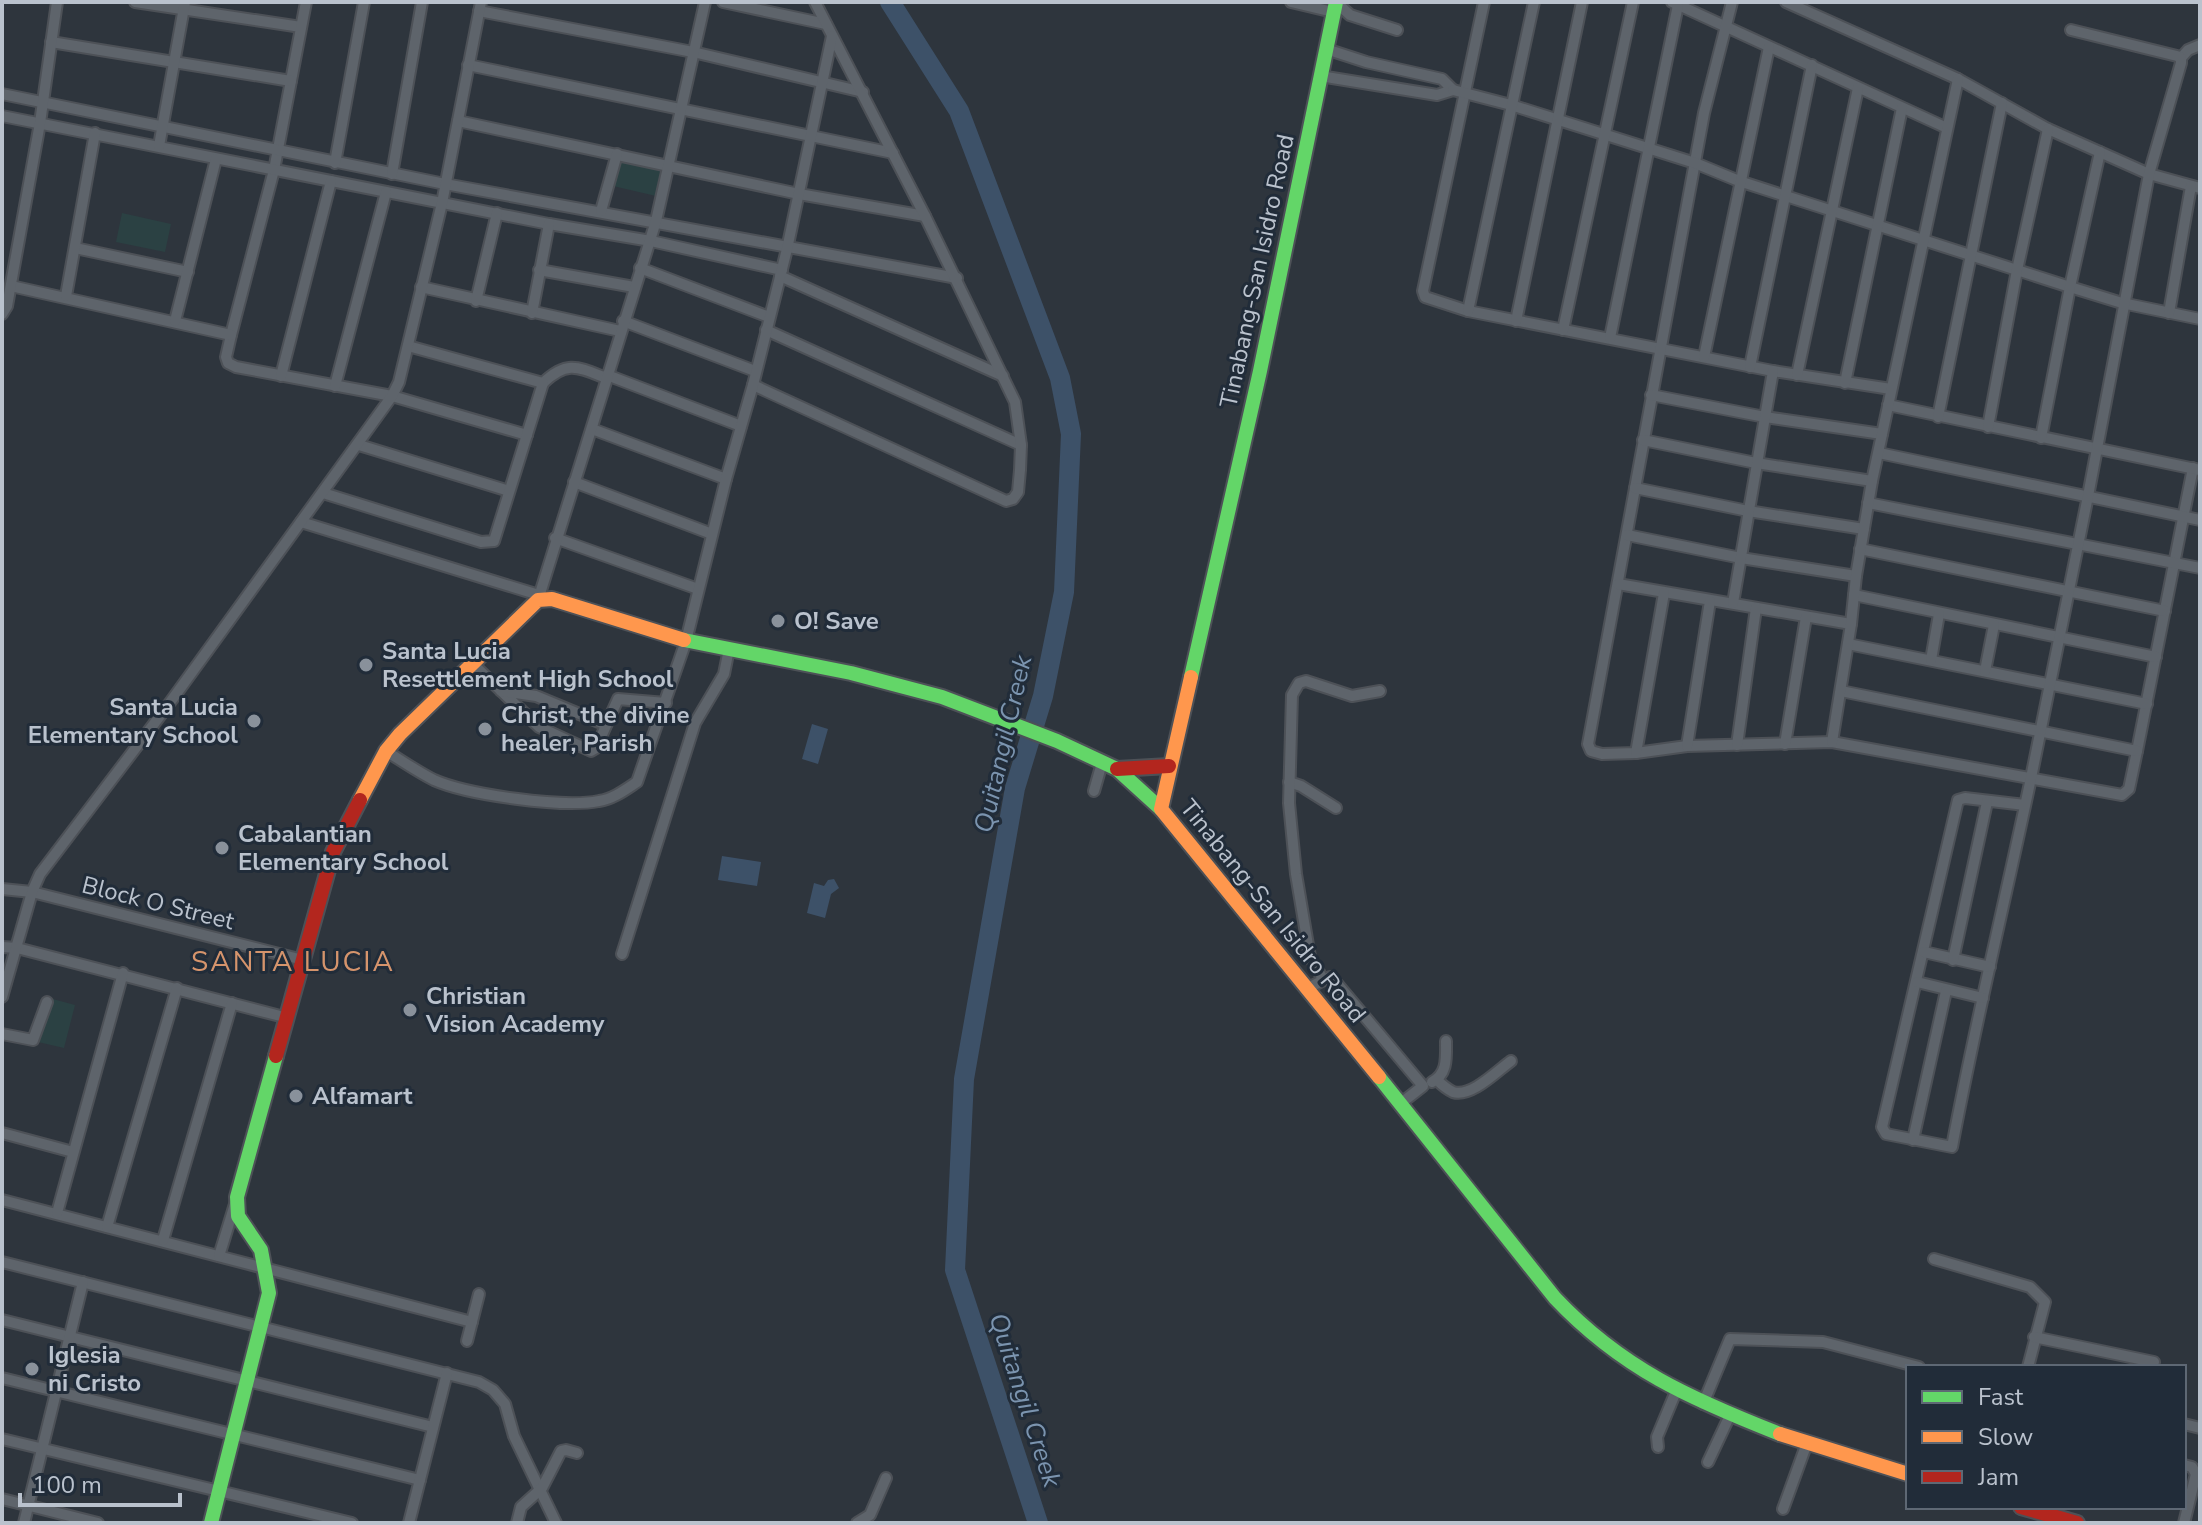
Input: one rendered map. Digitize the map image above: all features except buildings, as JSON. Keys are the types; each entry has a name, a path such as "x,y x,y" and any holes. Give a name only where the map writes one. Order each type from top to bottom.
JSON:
{"street":[{"path":"2,314 11,286 40,123 57,2"},
{"path":"135,2 184,6 301,27"},
{"path":"306,2 278,152 231,335 226,357 228,363 392,396 527,435"},
{"path":"335,163 364,2"},
{"path":"392,174 422,2"},
{"path":"219,1256 333,852 386,751 539,597 555,538 651,241 705,2"},
{"path":"723,2 826,24"},
{"path":"753,385 1006,501 1013,499 1018,492 1021,445 1015,402 957,278 815,2"},
{"path":"1291,2 1334,7 1397,30"},
{"path":"1484,2 1423,291 1429,300 1468,311 1750,367 1891,389"},
{"path":"1468,311 1534,2"},
{"path":"1516,321 1582,2"},
{"path":"1563,330 1633,2"},
{"path":"1732,2 1695,163 1659,348 1588,744 1591,751 1636,753 1687,746 1832,742 2122,795 2129,789 2196,469 1888,405"},
{"path":"1786,2 1958,79 2048,129 2149,174 2196,187 2169,313"},
{"path":"1610,338 1649,151 1675,4 1947,128"},
{"path":"159,146 184,6"},
{"path":"2,997 40,874 359,445 399,382 442,203 480,6 863,92"},
{"name":"Tinabang-San Isidro Road","path":"1334,7 1260,371 1161,809 1565,1310 1607,1349 1703,1404 1807,1443 1906,1473"},
{"path":"2071,30 2181,58"},
{"path":"386,751 434,780 456,787 571,805 602,801 637,782 686,641 753,385 787,249 832,36"},
{"path":"51,42 291,81"},
{"path":"2025,805 1958,800 1882,1127 1886,1134 1952,1147 2031,778 2149,174 2181,58 2188,50 2200,45"},
{"path":"1704,357 1769,47"},
{"path":"1326,49 1366,62 1442,79 1453,90"},
{"path":"468,65 893,153"},
{"path":"1750,367 1812,65"},
{"path":"1320,76 1437,95 1453,90 1466,92 1695,163 1739,181 2070,287 2122,303 2200,319"},
{"path":"1832,742 1872,481 1958,79"},
{"path":"1797,375 1858,88"},
{"path":"2,94 392,174 957,278"},
{"path":"1938,417 2002,103"},
{"path":"1845,383 1902,108"},
{"path":"2,116 549,224 651,241 781,273 1003,376"},
{"path":"458,121 799,194 925,216"},
{"path":"1988,427 2017,270 2048,129"},
{"path":"66,296 95,133"},
{"path":"2041,438 2100,152"},
{"path":"601,211 617,154"},
{"path":"175,321 216,159"},
{"path":"281,376 331,181"},
{"path":"335,386 386,192"},
{"path":"476,301 497,213"},
{"path":"532,313 549,224"},
{"path":"75,248 188,272"},
{"path":"640,268 769,317"},
{"path":"539,270 634,287"},
{"path":"11,286 231,335"},
{"path":"421,287 532,313 622,326 755,371"},
{"path":"766,330 1021,445"},
{"path":"408,346 543,383"},
{"path":"323,493 488,543 494,541 543,383 555,373 572,367 606,376 741,426"},
{"path":"1733,603 1773,371"},
{"path":"1651,395 1765,417 1882,434"},
{"path":"592,429 726,479"},
{"path":"1643,440 1756,463 1872,481"},
{"path":"359,445 509,491"},
{"path":"1879,453 2200,520"},
{"path":"574,482 712,534"},
{"path":"1635,488 1748,511 1864,529"},
{"path":"1868,503 2200,568"},
{"path":"301,522 686,641 851,673 942,697 1057,741 1117,769 1161,809"},
{"path":"1627,535 1741,558 1856,576"},
{"path":"555,538 698,589"},
{"path":"1860,549 2165,611"},
{"path":"1618,584 1851,624"},
{"path":"1636,753 1664,593"},
{"path":"1854,595 2156,657"},
{"path":"1687,746 1710,601"},
{"path":"1737,745 1756,608"},
{"path":"1931,660 1939,614"},
{"path":"1785,744 1806,617"},
{"path":"1985,671 1994,625"},
{"path":"1848,644 2147,704"},
{"path":"622,954 695,723 721,681 729,649"},
{"path":"473,664 539,727 591,751 596,748 618,699 666,703"},
{"path":"1323,979 1310,957 1296,874 1289,782 1292,695 1299,683 1314,682 1352,696 1380,691"},
{"path":"501,691 536,696 606,725"},
{"path":"1841,691 2137,751"},
{"path":"1094,791 1102,763"},
{"path":"1117,769 1169,766"},
{"path":"1289,782 1336,808"},
{"path":"1953,960 1987,802"},
{"name":"Block O Street","path":"2,889 32,892 303,960"},
{"path":"2,947 123,973 288,1018"},
{"path":"1924,952 1990,967"},
{"path":"57,1213 123,973"},
{"path":"1306,989 1323,979 1330,977 1334,980 1423,1086"},
{"path":"1917,982 1983,998"},
{"path":"107,1227 177,988"},
{"path":"1913,1140 1946,991"},
{"path":"2,1034 33,1040 47,1002"},
{"path":"163,1240 232,1003"},
{"path":"1400,1104 1423,1086 1437,1080 1444,1069 1446,1041"},
{"path":"1437,1080 1454,1092 1463,1092 1511,1061"},
{"path":"2,1133 73,1152"},
{"path":"211,1523 269,1293 261,1250 238,1216 237,1197"},
{"path":"2,1200 472,1322"},
{"path":"1934,1259 2034,1289 2045,1302 2028,1365"},
{"path":"2,1262 479,1382 493,1390 505,1404 514,1436 556,1523"},
{"path":"24,1523 83,1282"},
{"path":"467,1341 479,1294"},
{"path":"2,1320 433,1427"},
{"path":"2034,1337 2154,1362"},
{"path":"1703,1404 1730,1339 1823,1342 1911,1365"},
{"path":"409,1523 447,1373"},
{"path":"2,1378 420,1480"},
{"path":"1658,1447 1657,1437 1677,1389"},
{"path":"1708,1462 1731,1413"},
{"path":"2,1439 352,1523"},
{"path":"1783,1509 1807,1443"},
{"path":"517,1523 521,1507 539,1492 561,1451 577,1453"},
{"path":"2184,1523 2196,1474 2192,1467 2186,1466"},
{"path":"857,1523 870,1515 886,1478"},
{"path":"2,1499 98,1523"},
{"path":"2028,1509 2077,1523"}],"green space":[{"path":"619,161 662,171 656,196 613,186"},
{"path":"122,213 171,224 165,252 116,242"},
{"path":"49,998 75,1005 64,1048 38,1042"}],"water":[{"path":"812,724 828,729 818,764 802,759"},
{"path":"722,856 761,862 757,886 718,880"},
{"path":"834,879 839,888 831,894 825,918 807,913 814,883 824,886 828,880"}],"waterway":[{"name":"Quitangil Creek","path":"890,2 959,111 1060,378 1071,434 1064,592 1043,696 1015,788 964,1079 955,1270 1038,1523"}],"traffic: fast":[{"path":"1191,677 1260,371 1336,2"},
{"path":"684,640 851,673 942,697 1057,741 1117,769 1161,809"},
{"path":"211,1523 269,1293 261,1250 238,1216 237,1197 276,1056"},
{"path":"1379,1077 1555,1298 1580,1323 1659,1380 1780,1434"}],"traffic: slow":[{"path":"360,800 386,751 400,734 538,600 552,599 684,640"},
{"path":"1191,677 1161,809 1379,1077"},
{"path":"1780,1434 1906,1473"}],"traffic: jam":[{"path":"1117,769 1169,766"},
{"path":"276,1056 333,852 360,800"},
{"path":"2028,1509 2077,1523"}],"place":[{"name":"O! Save","path":"778,621"},
{"name":"Santa Lucia Resettlement High School","path":"366,665"},
{"name":"Santa Lucia Elementary School","path":"254,721"},
{"name":"Christ, the divine healer, Parish","path":"485,729"},
{"name":"Cabalantian Elementary School","path":"222,848"},
{"name":"Christian Vision Academy","path":"410,1010"},
{"name":"Alfamart","path":"296,1096"},
{"name":"Iglesia ni Cristo","path":"32,1369"}],"district":[{"name":"SANTA LUCIA","path":"293,962"}]}
